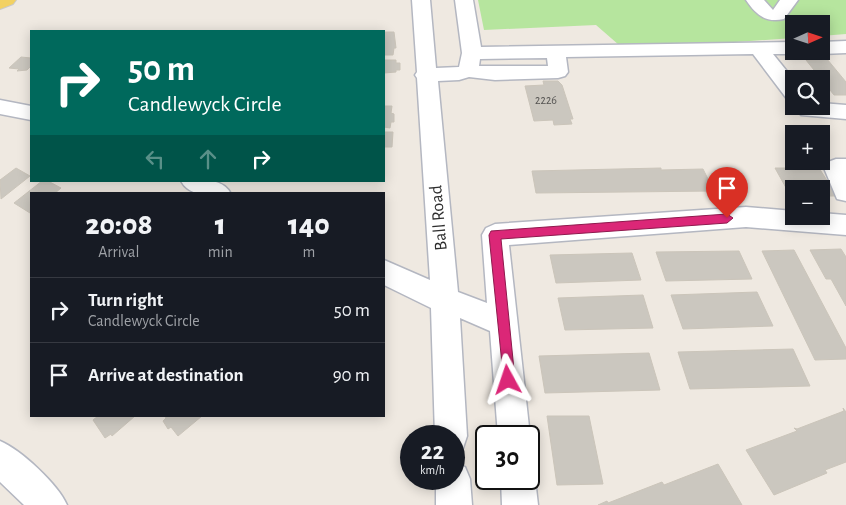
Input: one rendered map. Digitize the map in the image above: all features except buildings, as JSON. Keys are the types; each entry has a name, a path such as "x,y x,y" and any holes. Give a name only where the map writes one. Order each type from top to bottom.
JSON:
{"main road":[{"path":"0,4 7,0"}],"street":[{"name":"Ball Road","path":"421,0 444,301 450,425"},
{"path":"426,76 459,74 470,62 464,0"},
{"path":"755,0 763,11 773,16 785,31"},
{"path":"773,16 778,15 789,0"},
{"path":"830,48 846,47"},
{"path":"470,62 495,74 558,72 556,52 785,48"},
{"path":"759,49 785,82"},
{"path":"0,106 30,113"},
{"path":"830,111 846,112"},
{"path":"846,168 836,168 846,192"},
{"path":"195,182 215,192"},
{"path":"513,425 495,235 746,217 846,225"},
{"path":"385,272 444,301 468,308 503,323"},
{"path":"0,458 49,505"},
{"path":"453,490 454,505"},
{"path":"519,490 520,505"}],"green space":[{"path":"478,0 846,0 846,34 830,35 830,15 785,15 785,39 736,42 619,45 596,25 484,30"}],"route":[{"path":"508,380 495,235 727,218"}]}
